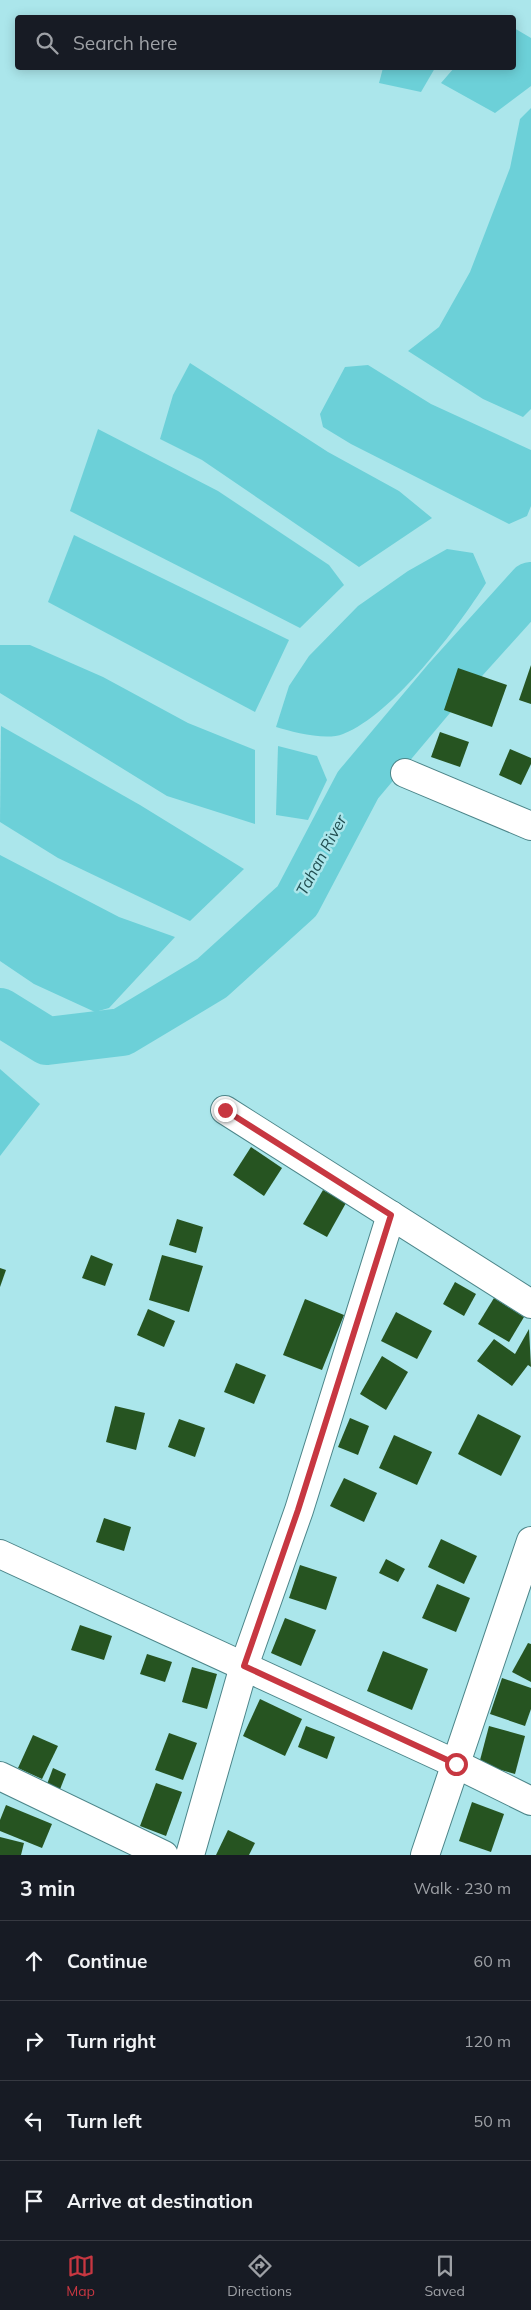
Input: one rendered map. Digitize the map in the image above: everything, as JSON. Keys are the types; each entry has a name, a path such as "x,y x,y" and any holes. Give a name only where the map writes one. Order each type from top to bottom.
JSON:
{"street":[{"path":"405,774 531,826"},
{"path":"225,1110 531,1304"},
{"path":"190,1855 244,1666 298,1510 391,1215"},
{"path":"425,1855 531,1541"},
{"path":"0,1554 456,1764 531,1801"},
{"path":"0,1776 164,1855"}],"water":[{"path":"516,29 531,38 531,86 495,113 441,83 452,70 516,70"},
{"path":"382,70 434,70 421,92 379,83"},
{"path":"531,108 531,409 523,417 483,399 408,351 439,327 470,272 510,168 520,119"},
{"path":"190,363 328,452 399,491 432,518 359,567 202,460 160,439 173,395"},
{"path":"368,365 431,404 531,450 531,506 527,516 509,524 351,444 323,427 320,414 345,367"},
{"path":"98,429 218,491 329,565 344,585 300,628 70,511"},
{"path":"74,535 289,640 255,712 48,602"},
{"path":"447,549 473,553 486,583 442,645 403,689 382,709 362,724 343,734 328,737 276,727 289,686 309,656 358,606 408,571"},
{"path":"0,645 30,645 103,677 188,723 255,750 255,824 167,796 0,693"},
{"path":"1,726 140,805 244,869 190,921 58,858 0,822"},
{"path":"278,746 317,756 327,780 308,820 276,815"},
{"path":"0,855 119,917 175,937 109,1008 95,1012 34,984 0,961"},
{"path":"0,1069 40,1104 0,1156"}],"building":[{"path":"531,665 531,704 519,700"},
{"path":"458,668 507,685 492,727 444,710"},
{"path":"440,732 469,742 460,767 431,757"},
{"path":"510,749 531,758 531,764 521,785 499,775"},
{"path":"251,1147 282,1168 264,1196 233,1175"},
{"path":"323,1190 346,1203 327,1237 303,1224"},
{"path":"177,1219 203,1227 196,1253 169,1245"},
{"path":"91,1255 113,1264 105,1286 82,1278"},
{"path":"162,1255 203,1266 189,1312 149,1300"},
{"path":"0,1268 6,1270 0,1287"},
{"path":"455,1282 476,1294 464,1316 443,1304"},
{"path":"494,1298 524,1317 509,1342 478,1324"},
{"path":"305,1299 344,1315 322,1370 283,1355"},
{"path":"148,1309 175,1321 164,1347 137,1335"},
{"path":"396,1312 432,1331 417,1359 381,1341"},
{"path":"529,1329 531,1367 528,1365 512,1386 477,1361 494,1339 515,1354"},
{"path":"382,1356 408,1372 386,1410 360,1394"},
{"path":"236,1363 266,1375 254,1404 224,1392"},
{"path":"115,1406 145,1413 136,1450 106,1442"},
{"path":"478,1414 521,1436 501,1476 458,1454"},
{"path":"350,1418 369,1426 358,1455 338,1447"},
{"path":"179,1419 205,1428 195,1457 168,1447"},
{"path":"394,1435 432,1452 417,1485 379,1468"},
{"path":"344,1478 377,1493 364,1522 330,1506"},
{"path":"104,1518 131,1527 124,1551 96,1542"},
{"path":"441,1539 477,1556 464,1584 428,1567"},
{"path":"386,1559 405,1569 398,1582 379,1573"},
{"path":"300,1565 337,1577 326,1610 289,1598"},
{"path":"437,1584 470,1598 456,1632 422,1618"},
{"path":"285,1618 316,1630 301,1666 271,1653"},
{"path":"80,1625 112,1636 104,1660 71,1650"},
{"path":"528,1643 531,1644 531,1682 512,1672"},
{"path":"383,1651 428,1669 412,1710 367,1691"},
{"path":"147,1654 172,1662 165,1682 140,1674"},
{"path":"192,1667 217,1674 207,1709 182,1702"},
{"path":"502,1678 531,1688 531,1709 525,1726 490,1714"},
{"path":"260,1699 302,1719 285,1756 243,1736"},
{"path":"306,1726 335,1737 327,1759 298,1747"},
{"path":"489,1726 525,1736 515,1774 479,1764"},
{"path":"169,1733 197,1743 183,1780 155,1770"},
{"path":"33,1735 58,1746 42,1779 18,1768"},
{"path":"53,1768 66,1774 59,1792 46,1787"},
{"path":"156,1783 182,1792 166,1836 140,1826"},
{"path":"472,1802 504,1814 491,1852 459,1841"},
{"path":"6,1805 52,1824 42,1848 0,1831 0,1820"},
{"path":"228,1830 255,1843 249,1855 216,1855"},
{"path":"0,1837 24,1843 21,1855 0,1855"}],"waterway":[{"name":"Tahan River","path":"0,1012 47,1041 122,1032 212,978 297,901 358,785 448,678 531,586"}],"route":[{"path":"225,1110 391,1215 298,1510 244,1666 456,1764"}]}
